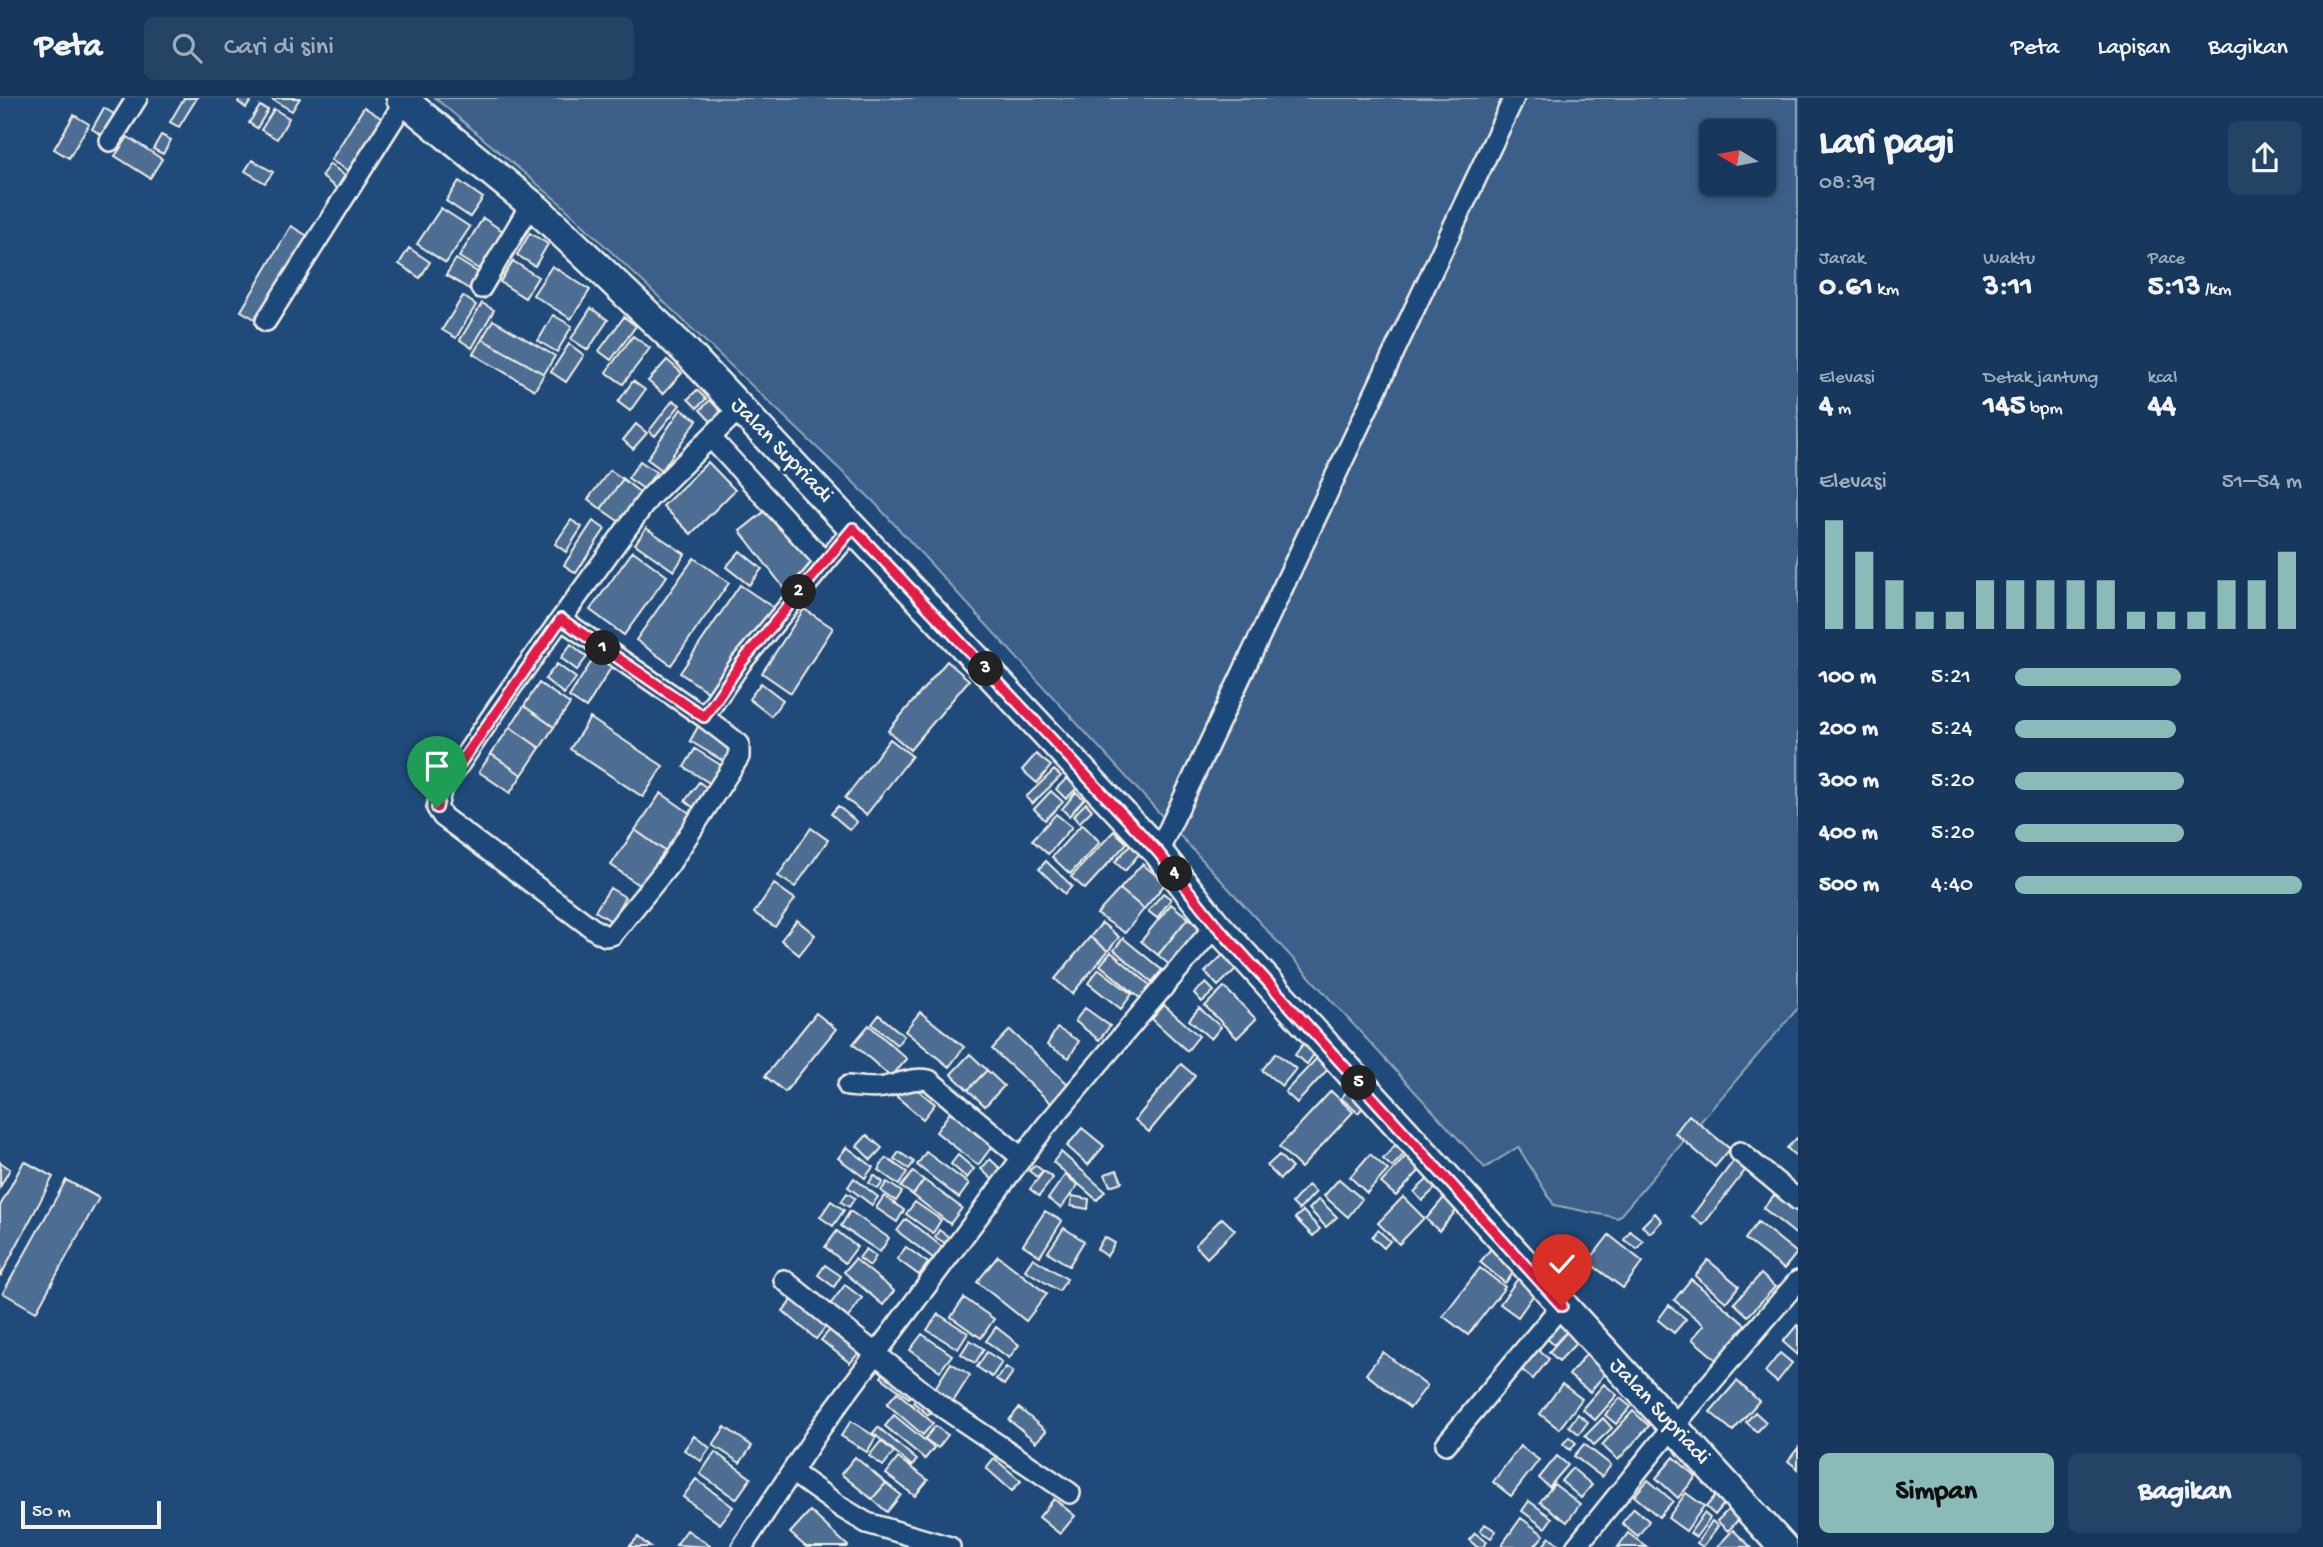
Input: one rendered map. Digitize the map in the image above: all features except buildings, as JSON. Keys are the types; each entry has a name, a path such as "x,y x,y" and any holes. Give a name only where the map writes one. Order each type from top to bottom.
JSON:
{"main road":[{"name":"Jalan Supriadi","path":"403,99 531,204 675,340 740,408 1158,852 1216,925 1783,1547"}],"street":[{"path":"110,141 137,98"},
{"path":"1158,852 1514,98"},
{"path":"267,321 403,99"},
{"path":"481,288 531,204"},
{"path":"561,619 739,744 739,757 669,864 616,932 610,936 601,935 443,817 437,808 441,791 561,619 649,498 740,408"},
{"path":"711,438 824,561"},
{"path":"704,717 741,663 853,528"},
{"path":"742,1547 822,1426 1045,1127 1216,925"},
{"path":"848,1086 879,1087 911,1079 929,1080 1022,1158"},
{"path":"1740,1152 1798,1200"},
{"path":"784,1280 942,1407 1070,1493"},
{"path":"1576,1547 1672,1428 1798,1281"},
{"path":"1446,1444 1562,1306"},
{"path":"792,1472 867,1523 950,1547"}],"shaded area":[{"path":"435,98 1798,98 1798,1008 1618,1218 1554,1205 1518,1147 1485,1168 873,501 561,204"}],"route":[{"path":"437,808 441,791 561,619 704,717 741,663 853,528 1158,852 1216,925 1562,1306"}]}
